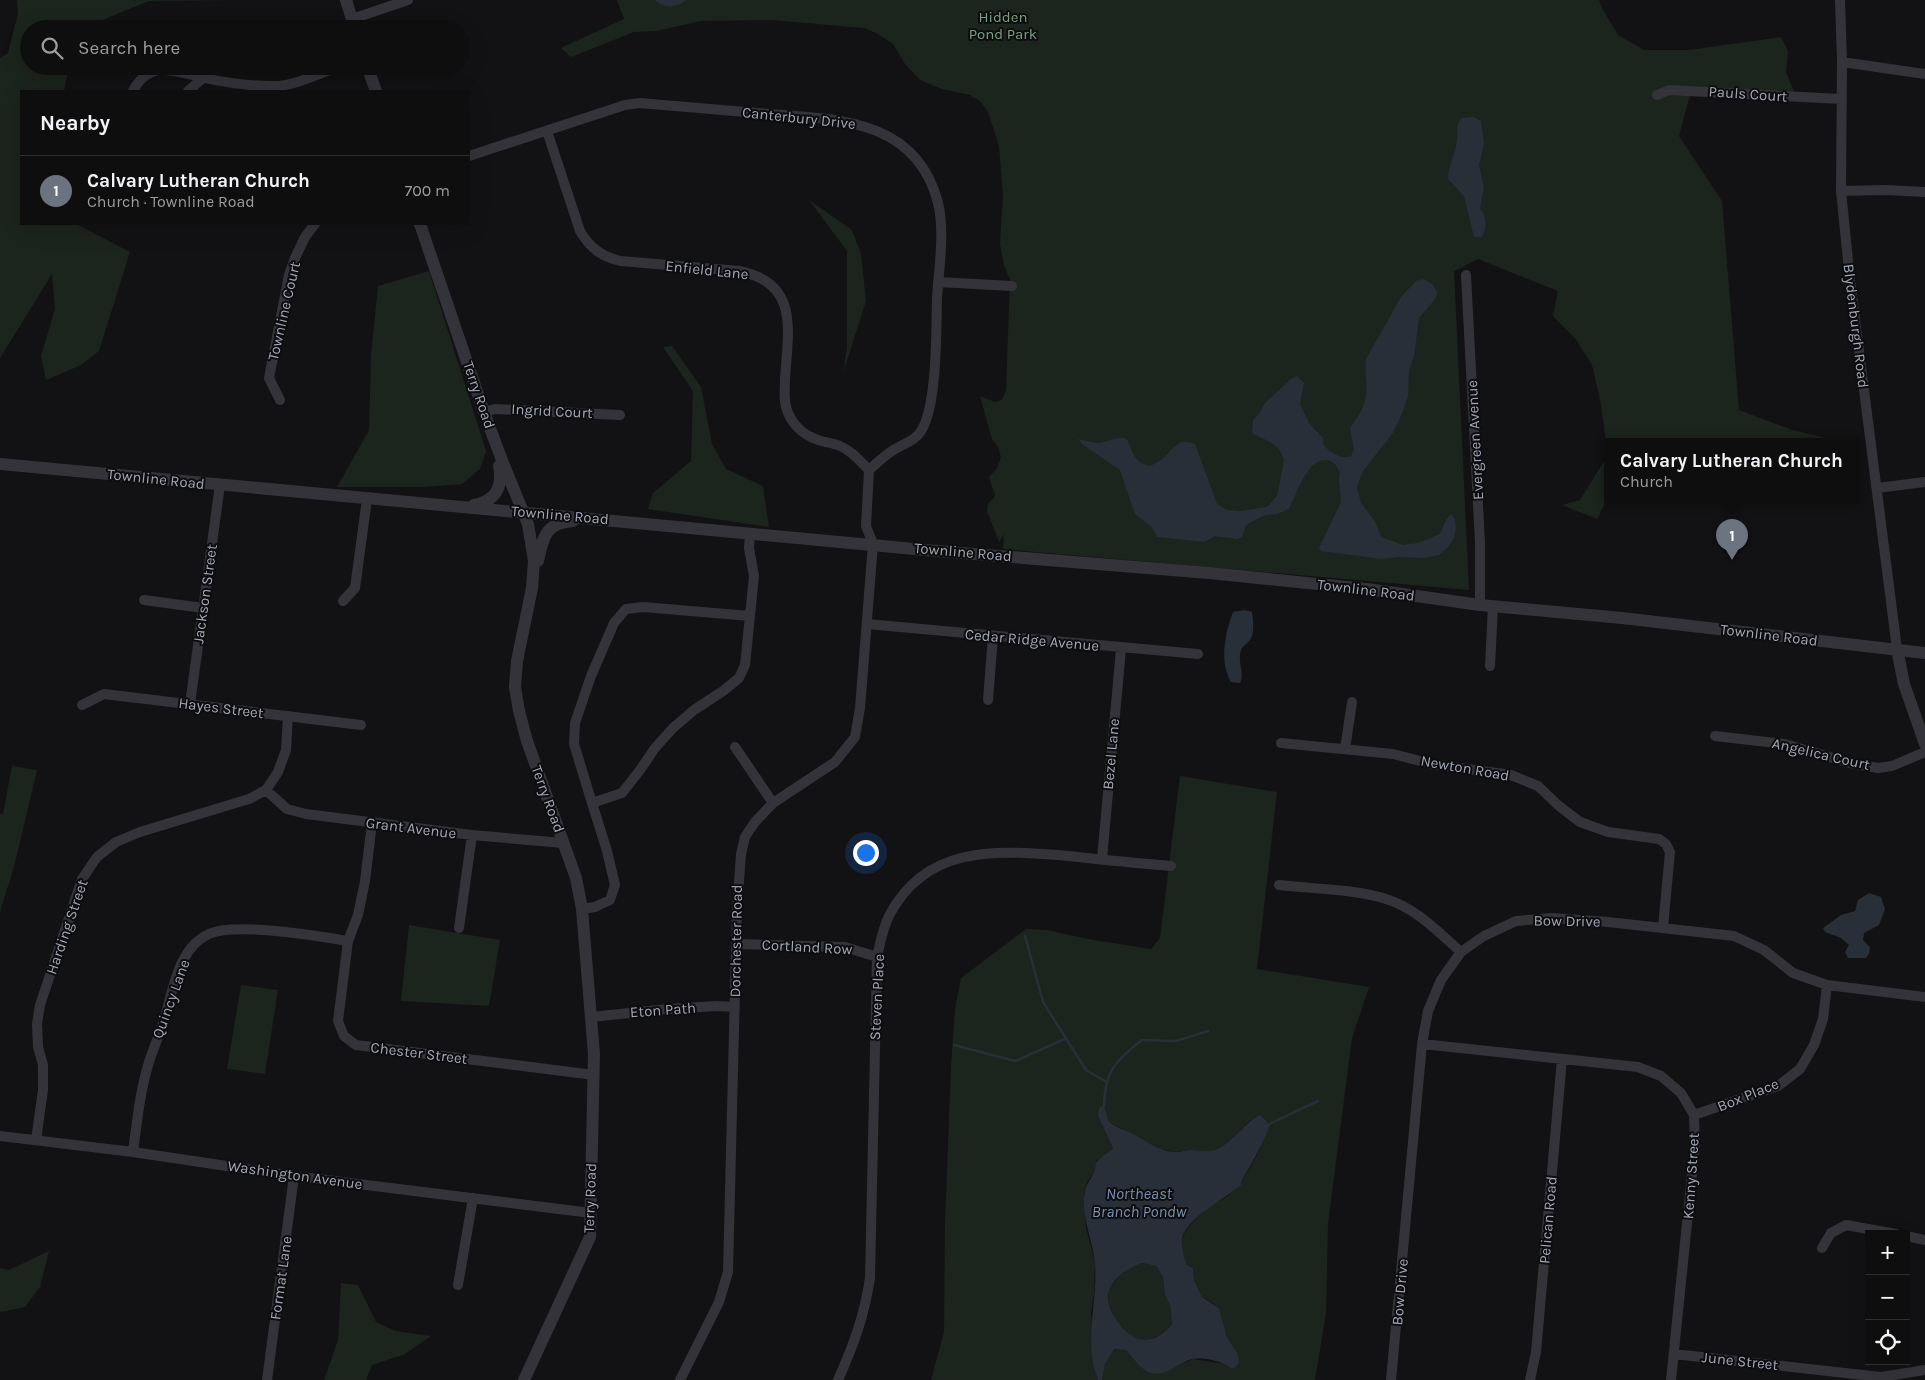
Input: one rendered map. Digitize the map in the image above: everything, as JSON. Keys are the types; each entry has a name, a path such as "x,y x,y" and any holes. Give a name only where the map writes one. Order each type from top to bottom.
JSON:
{"street":[{"path":"346,0 353,20"},
{"path":"363,20 408,0"},
{"name":"Blydenburgh Road","path":"1840,0 1842,62 1841,191 1850,280 1897,650"},
{"path":"1842,62 1925,74"},
{"path":"134,90 148,75"},
{"path":"191,75 271,86 294,82 314,75"},
{"path":"370,75 376,90"},
{"path":"189,90 203,78"},
{"name":"Pauls Court","path":"1657,95 1669,90 1841,99"},
{"name":"Canterbury Drive","path":"470,156 625,105 640,103 806,116 850,122 887,136 914,157 933,186 941,224 933,374 927,418 919,433 908,443 894,449 869,470"},
{"name":"Enfield Lane","path":"547,131 580,231 587,244 596,251 608,258 621,261 739,271 754,274 767,280 777,290 787,312 788,330 784,397 787,411 794,424 806,435 839,445 853,454 869,470"},
{"path":"1841,191 1885,190 1925,192"},
{"name":"Townline Court","path":"280,400 269,378 287,284 295,258 305,236 314,225"},
{"name":"Terry Road","path":"420,225 484,412 524,512 532,541 534,561 532,588 517,661 515,687 518,711 576,878 582,909 594,1076 590,1237 524,1380"},
{"name":"Evergreen Avenue","path":"1466,275 1480,543 1487,606 1490,666"},
{"path":"938,282 1012,286"},
{"name":"Ingrid Court","path":"484,412 495,409 620,415"},
{"path":"463,507 485,503 498,490 501,474 494,439"},
{"name":"Townline Road","path":"0,464 367,499 1328,585 1487,606 1622,618 1925,652"},
{"path":"869,470 866,526 874,544"},
{"path":"1877,488 1925,482"},
{"name":"Jackson Street","path":"190,704 220,485"},
{"path":"343,601 355,588 367,499"},
{"path":"532,588 542,540 552,526 563,522 612,520"},
{"path":"592,803 622,793 655,748 673,728 738,678 745,665 754,576 749,548 750,533"},
{"name":"Dorchester Road","path":"680,1380 719,1302 728,1272 740,854 746,837 755,822 773,803 835,762 855,737 860,708 874,544"},
{"path":"144,600 203,608"},
{"path":"582,909 610,900 615,885 607,851 574,744 575,723 590,676 614,623 626,609 643,607 750,616"},
{"name":"Cedar Ridge Avenue","path":"867,624 1198,654"},
{"path":"988,700 993,636"},
{"name":"Bezel Lane","path":"1102,859 1121,648"},
{"path":"1897,650 1904,684 1925,744"},
{"name":"Hayes Street","path":"82,705 104,694 361,725"},
{"path":"1345,749 1352,702"},
{"path":"266,790 278,772 286,750 288,716"},
{"name":"Angelica Court","path":"1715,736 1785,744 1850,763 1878,768 1892,766 1925,752"},
{"name":"Newton Road","path":"1281,743 1393,754 1432,764 1511,775 1538,786 1559,806 1580,822 1608,832 1659,839 1666,844 1670,852 1663,927"},
{"path":"735,747 773,803"},
{"name":"Grant Avenue","path":"266,790 287,809 306,814 472,835 563,842"},
{"name":"Harding Street","path":"36,1140 43,1090 43,1073 36,1024 40,1005 82,879 97,857 116,842 140,832 249,799 266,790"},
{"name":"Chester Street","path":"372,823 365,881 358,915 348,941 338,1021 344,1036 356,1045 594,1076"},
{"path":"459,928 472,835"},
{"name":"Steven Place","path":"838,1380 865,1309 870,1278 877,957 890,914 902,896 924,874 957,857 995,852 1102,859 1171,866"},
{"path":"1279,885 1387,899 1421,918 1461,952"},
{"name":"Bow Drive","path":"1391,1380 1422,1044 1428,1012 1441,980 1461,952 1484,936 1516,921 1552,918 1663,927 1734,936 1764,950 1793,973 1827,985 1925,997"},
{"name":"Quincy Lane","path":"133,1152 140,1101 149,1061 183,960 195,943 209,934 225,930 246,929 348,941"},
{"name":"Cortland Row","path":"737,944 845,947 877,957"},
{"name":"Box Place","path":"1694,1115 1778,1086 1800,1068 1814,1045 1823,1018 1827,985"},
{"name":"Eton Path","path":"591,1017 668,1009 717,1006 735,1007"},
{"name":"Kenny Street","path":"1422,1044 1638,1067 1661,1076 1681,1093 1694,1115 1695,1145 1671,1380"},
{"name":"Pelican Road","path":"1530,1380 1536,1352 1562,1059"},
{"name":"Washington Avenue","path":"0,1136 133,1152 294,1176 591,1212"},
{"name":"Format Lane","path":"267,1380 294,1176"},
{"path":"458,1285 473,1198"},
{"path":"1822,1248 1831,1233 1846,1225 1874,1230"},
{"path":"1910,1237 1925,1240"},
{"name":"June Street","path":"1674,1354 1881,1377 1925,1370"}],"green space":[{"path":"17,0 234,0 149,1 102,20 20,20 20,75 67,75 64,90 20,90 20,225 78,225 130,252 99,351 81,365 46,380 41,356 55,309 52,274 0,358 0,58 8,53 18,13"},
{"name":"Hidden Pond Park","path":"617,0 1599,0 1618,35 1644,50 1689,50 1781,37 1788,51 1786,72 1795,94 1695,87 1688,102 1679,136 1722,201 1739,410 1792,430 1826,438 1606,438 1600,399 1592,365 1575,338 1553,316 1558,291 1478,259 1454,271 1469,590 1003,549 1004,534 999,542 987,511 988,504 995,496 989,477 997,468 1001,457 998,447 992,439 980,396 995,402 1002,400 1006,390 1010,280 1004,265 1000,244 1003,195 999,146 988,112 981,102 970,95 942,89 920,80 905,64 893,44 878,34 864,28 771,20 700,21 657,31 634,32 571,57 561,48 624,19"},
{"path":"809,200 852,230 861,254 866,301 843,373 847,348 847,251"},
{"path":"429,271 486,451 480,469 462,484 422,487 337,487 369,430 371,355 378,286"},
{"path":"672,346 701,387 712,444 726,469 763,486 769,527 648,509 653,493 691,461 693,391 663,347"},
{"path":"1604,461 1605,503 1597,519 1562,505 1580,500"},
{"path":"12,766 37,770 15,863 0,912 0,814 3,814"},
{"path":"1180,776 1277,792 1257,969 1369,987 1352,1038 1328,1224 1326,1313 1315,1380 1102,1380 1105,1364 1113,1349 1126,1350 1136,1362 1171,1369 1193,1359 1225,1364 1233,1369 1238,1354 1227,1337 1219,1308 1202,1297 1194,1280 1193,1268 1187,1265 1182,1239 1187,1229 1198,1217 1212,1204 1229,1195 1239,1184 1252,1164 1262,1143 1251,1120 1232,1139 1219,1148 1207,1152 1190,1150 1176,1152 1160,1149 1109,1122 1104,1105 1103,1126 1113,1148 1097,1161 1084,1193 1086,1228 1095,1262 1094,1294 1091,1313 1095,1371 1098,1380 931,1380 944,1332 945,1223 951,1066 955,1009 961,978 1026,929 1047,930 1151,949 1160,938"},
{"path":"409,925 500,940 489,1006 401,1001"},
{"path":"241,985 278,990 265,1074 227,1069"},
{"path":"49,1251 40,1287 25,1307 0,1312 0,1268 9,1270"},
{"path":"1142,1263 1156,1266 1163,1277 1172,1324 1164,1332 1148,1340 1133,1338 1119,1326 1108,1296 1110,1287 1117,1278"},
{"path":"341,1283 358,1285 376,1322 395,1331 431,1336 405,1354 372,1365 366,1380 324,1380 338,1340"}],"water":[{"path":"655,0 686,0 679,5 666,6"},
{"path":"1474,117 1481,121 1484,143 1479,165 1484,187 1480,208 1485,222 1482,237 1474,237 1464,196 1448,179 1459,122 1461,118"},
{"path":"1424,279 1432,284 1437,292 1436,298 1419,318 1414,356 1409,370 1408,396 1393,433 1363,471 1357,487 1361,503 1375,521 1381,537 1403,545 1418,543 1440,534 1451,514 1455,519 1454,538 1439,555 1425,558 1398,557 1381,559 1321,551 1319,548 1341,502 1340,473 1335,464 1326,460 1319,461 1308,471 1289,509 1277,514 1265,515 1246,525 1242,537 1237,539 1215,536 1205,542 1157,537 1152,527 1135,514 1120,470 1082,444 1078,439 1099,443 1117,438 1127,439 1137,460 1150,466 1161,460 1179,443 1189,442 1195,444 1217,504 1227,510 1240,511 1267,507 1277,496 1284,460 1279,449 1272,443 1252,433 1253,420 1265,403 1291,379 1297,376 1304,383 1300,404 1309,423 1323,438 1324,446 1340,456 1351,456 1354,450 1350,428 1362,409 1366,396 1366,359 1401,297 1416,281"},
{"path":"1245,610 1252,612 1253,634 1240,652 1242,675 1240,683 1231,682 1225,666 1224,647 1233,612"},
{"path":"1869,893 1881,897 1885,909 1879,925 1864,933 1863,940 1870,947 1866,958 1848,958 1845,952 1849,945 1841,938 1825,932 1823,928 1841,915 1855,911 1858,900"},
{"name":"Northeast Branch Pondw","path":"1104,1105 1109,1122 1112,1124 1170,1152 1217,1149 1260,1115 1269,1124 1269,1128 1241,1185 1191,1223 1182,1238 1182,1249 1187,1265 1193,1268 1194,1280 1202,1297 1219,1308 1227,1337 1238,1354 1239,1363 1233,1369 1214,1360 1197,1358 1171,1370 1154,1374 1148,1372 1136,1362 1126,1350 1114,1349 1105,1364 1102,1380 1098,1380 1094,1365 1091,1336 1095,1263 1085,1218 1084,1200 1087,1184 1094,1173 1096,1163 1113,1148 1098,1116 1099,1108","holes":["1142,1263 1156,1266 1163,1277 1172,1324 1155,1338 1139,1339 1131,1336 1118,1322 1110,1308 1108,1294 1113,1283 1126,1271"]}],"waterway":[{"path":"1025,936 1043,1002 1086,1070 1105,1081"},
{"path":"1104,1106 1109,1075 1113,1068 1118,1061 1142,1040 1176,1041 1208,1031"},
{"path":"954,1045 1015,1061 1067,1038"},
{"path":"1267,1125 1318,1101"}],"place":[{"name":"Calvary Lutheran Church","path":"1732,560"}]}
